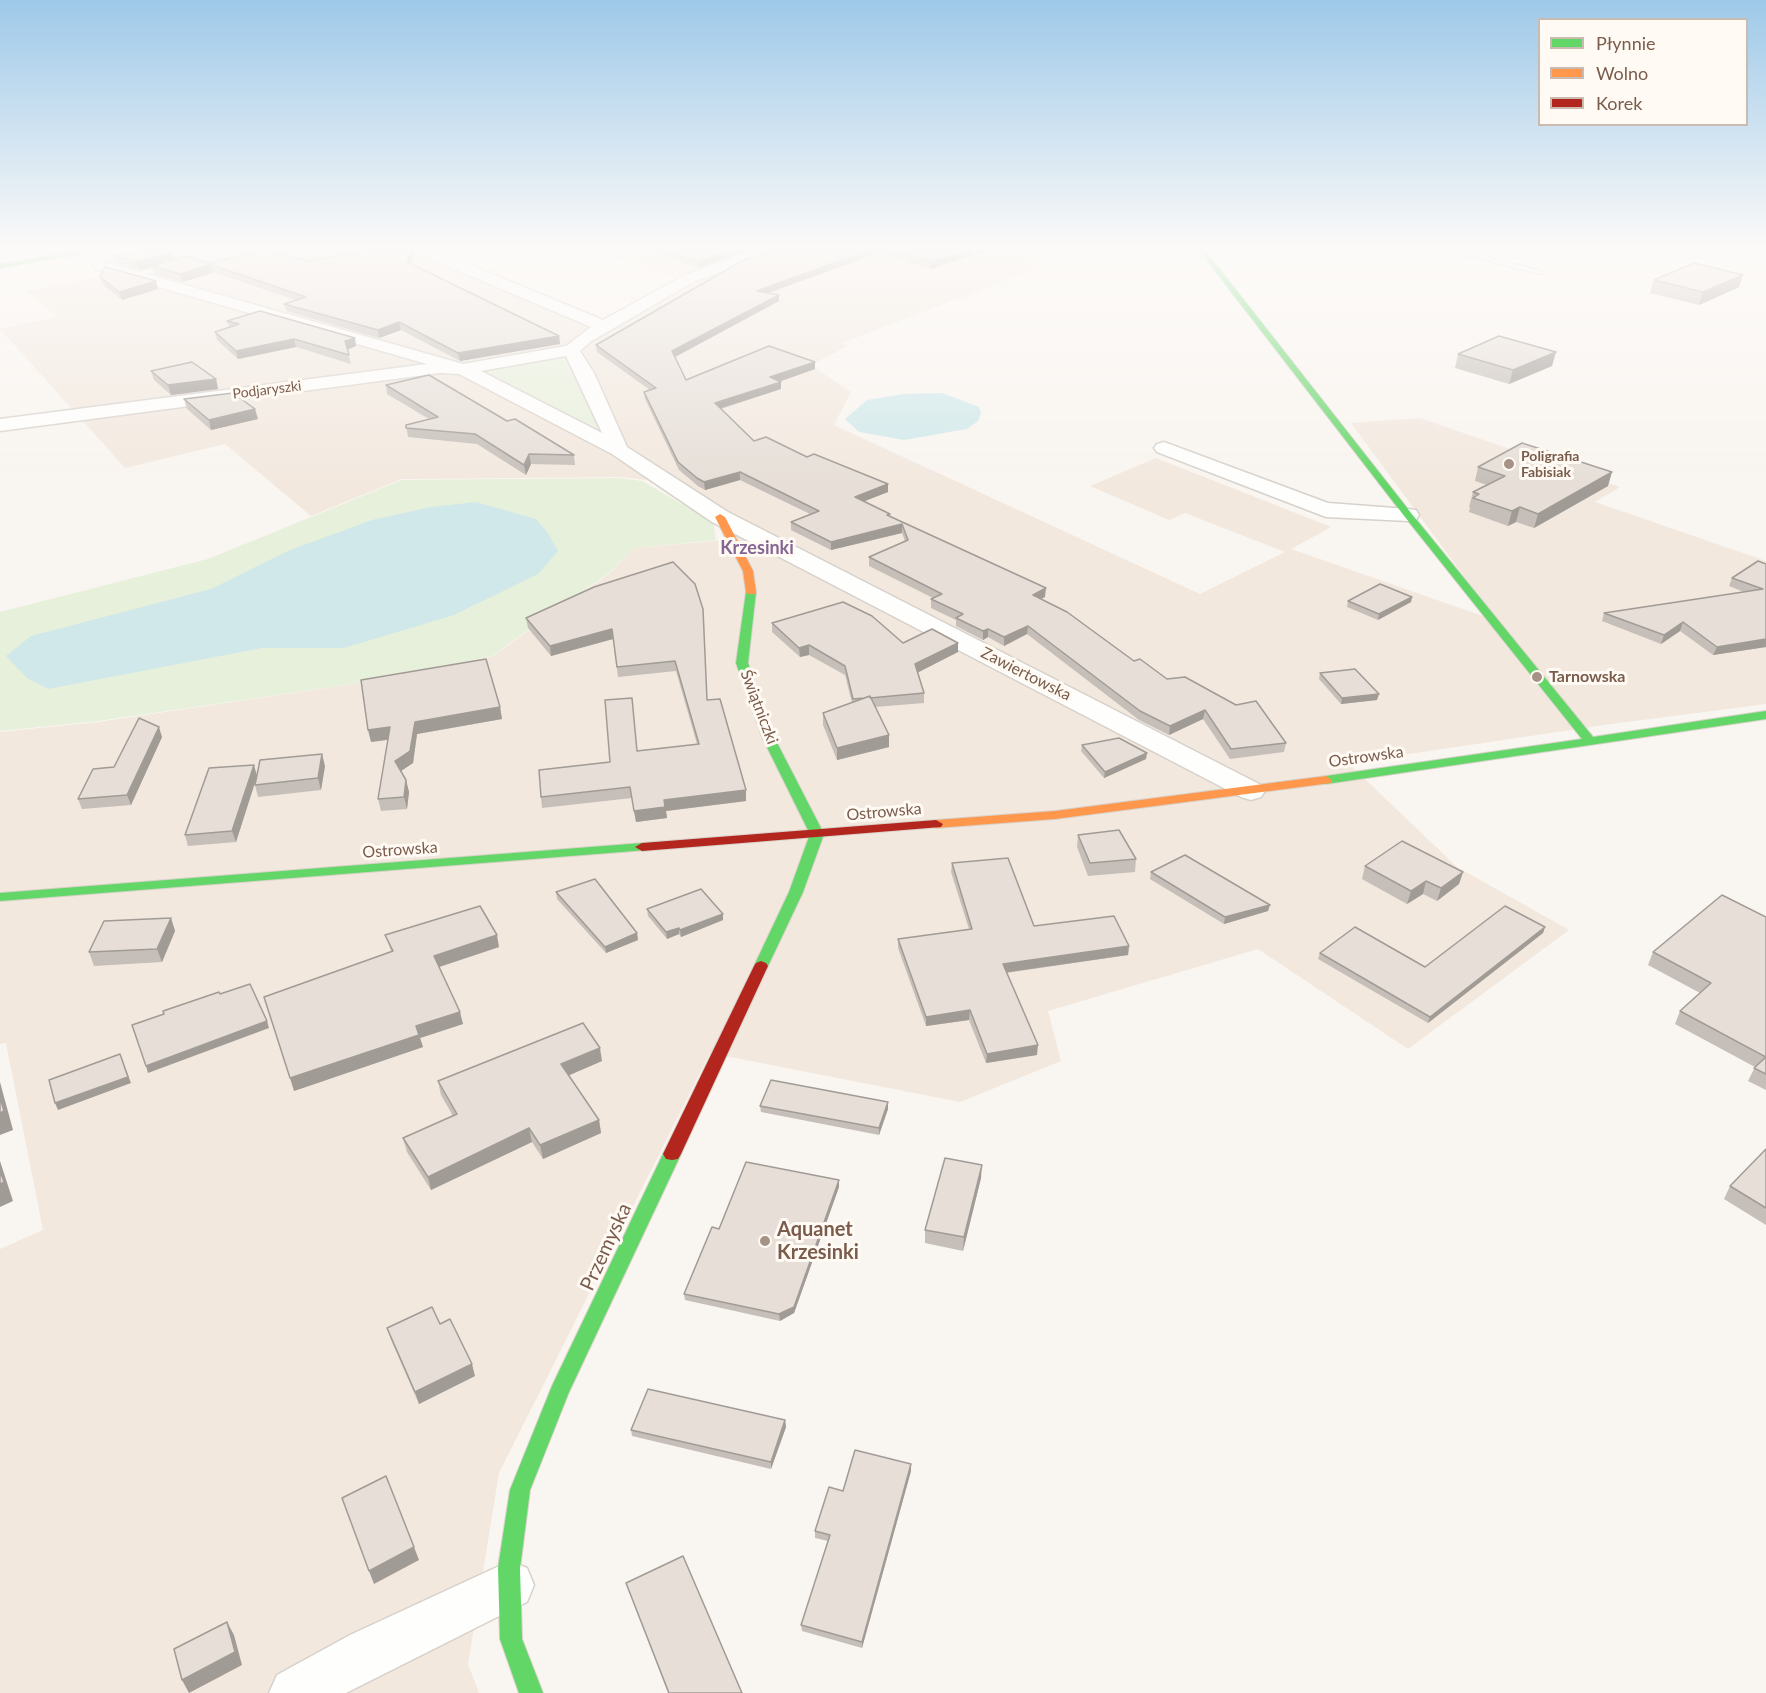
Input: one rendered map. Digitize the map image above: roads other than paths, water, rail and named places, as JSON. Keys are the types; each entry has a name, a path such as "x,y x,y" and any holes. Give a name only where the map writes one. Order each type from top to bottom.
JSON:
{"main road":[{"path":"1262,328 1408,515 1590,741"},
{"name":"Świątniczki","path":"720,517 748,571 751,594 742,663 768,737 817,834"},
{"name":"Ostrowska","path":"0,897 1055,815 1251,791 1766,715"},
{"name":"Przemyska","path":"531,1693 511,1639 509,1568 520,1490 555,1403 796,891 817,834"}],"street":[{"name":"Świątniczki","path":"319,328 463,369 619,450 720,517 801,557"},
{"path":"602,328 571,350 585,373 619,450"},
{"name":"Świątniczki","path":"463,369 571,350"},
{"name":"Podjaryszki","path":"0,425 440,368 463,369"},
{"path":"1164,448 1334,512 1408,515"},
{"path":"748,571 770,561 801,557"},
{"name":"Zawiertowska","path":"801,557 1251,791"},
{"path":"295,1693 368,1653 510,1586"}],"water":[{"path":"942,393 979,407 981,413 978,421 967,429 904,440 859,432 845,419 867,400 903,394"},
{"path":"476,502 536,519 548,533 558,551 538,574 454,615 344,648 262,648 48,689 27,678 6,656 31,636 211,589 290,550 372,520 431,507"}],"place":[{"name":"Poligrafia Fabisiak","path":"1509,464"},
{"name":"Tarnowska","path":"1537,677"},
{"name":"Aquanet Krzesinki","path":"765,1241"}],"district":[{"name":"Krzesinki","path":"757,548"}]}
